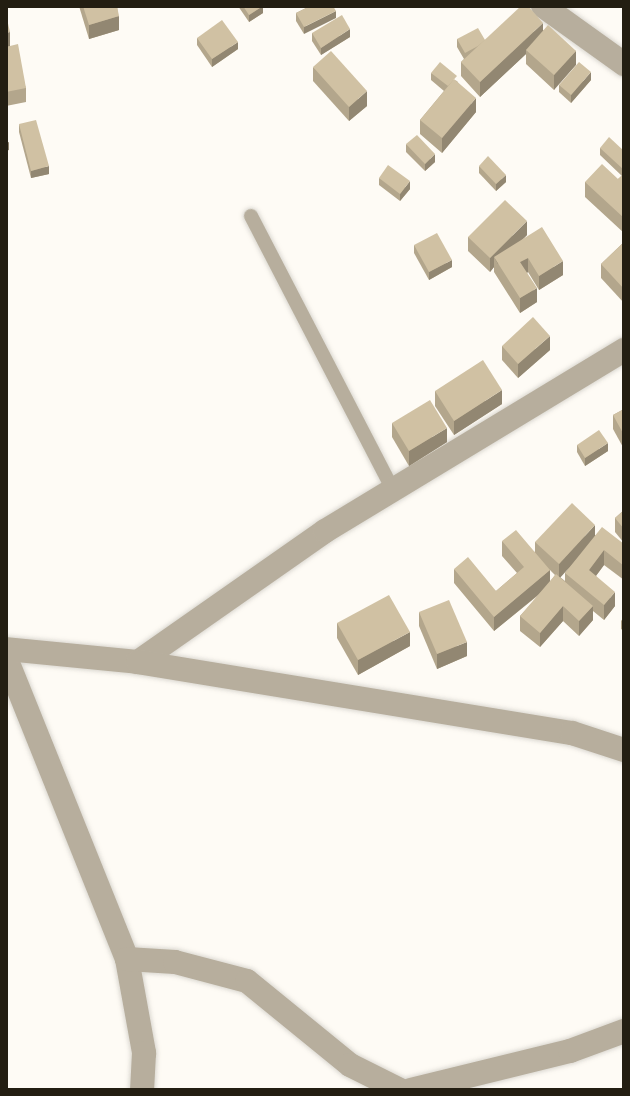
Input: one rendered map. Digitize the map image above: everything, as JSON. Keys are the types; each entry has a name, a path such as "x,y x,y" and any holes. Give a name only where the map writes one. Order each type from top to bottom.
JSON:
{"street":[{"path":"543,6 624,64"},
{"path":"138,662 325,531 624,350"},
{"path":"6,649 138,662 572,733 624,750"},
{"path":"6,658 127,959 144,1053 142,1090"},
{"path":"127,959 175,962 247,981 350,1065 387,1088"},
{"path":"411,1090 570,1051 624,1031"}],"lane":[{"path":"251,216 393,490"}],"building":[{"path":"83,6 117,6 119,16 89,25"},
{"path":"243,6 263,6 249,15"},
{"path":"310,6 333,6 336,11 304,27 296,13"},
{"path":"521,6 528,6 543,23 480,82 461,62"},
{"path":"342,15 350,29 321,48 312,33"},
{"path":"222,20 238,42 212,59 197,38"},
{"path":"548,25 576,51 554,75 526,50"},
{"path":"478,28 485,40 465,53 457,39"},
{"path":"18,44 26,88 6,92 6,47"},
{"path":"331,51 367,91 349,107 313,67"},
{"path":"440,62 457,76 448,86 431,73"},
{"path":"579,62 591,72 571,95 559,85"},
{"path":"454,79 476,98 442,138 420,120"},
{"path":"36,120 49,166 31,171 19,124"},
{"path":"417,135 435,154 425,164 406,144"},
{"path":"609,137 624,151 624,170 600,148"},
{"path":"488,156 506,175 496,184 479,166"},
{"path":"602,164 618,179 624,173 624,218 585,182"},
{"path":"388,165 410,181 400,194 379,178"},
{"path":"505,200 527,221 490,258 468,237"},
{"path":"542,227 563,261 539,276 528,258 520,262 537,288 520,298 494,257"},
{"path":"437,233 452,260 429,272 414,245"},
{"path":"624,242 624,289 601,264"},
{"path":"533,317 550,336 518,364 502,346"},
{"path":"483,360 502,390 454,421 435,391"},
{"path":"430,400 447,428 409,451 392,423"},
{"path":"624,409 624,435 613,415"},
{"path":"599,430 608,443 585,458 577,445"},
{"path":"572,503 595,525 559,564 535,542"},
{"path":"624,510 624,529 615,518"},
{"path":"602,527 624,544 624,566 604,550 589,570 615,592 604,605 565,573"},
{"path":"516,530 550,570 494,617 454,569 468,557 496,591 524,567 502,541"},
{"path":"556,574 593,606 579,621 563,606 540,633 520,616"},
{"path":"389,595 410,632 358,660 337,623"},
{"path":"449,600 467,642 437,654 419,612"}]}
